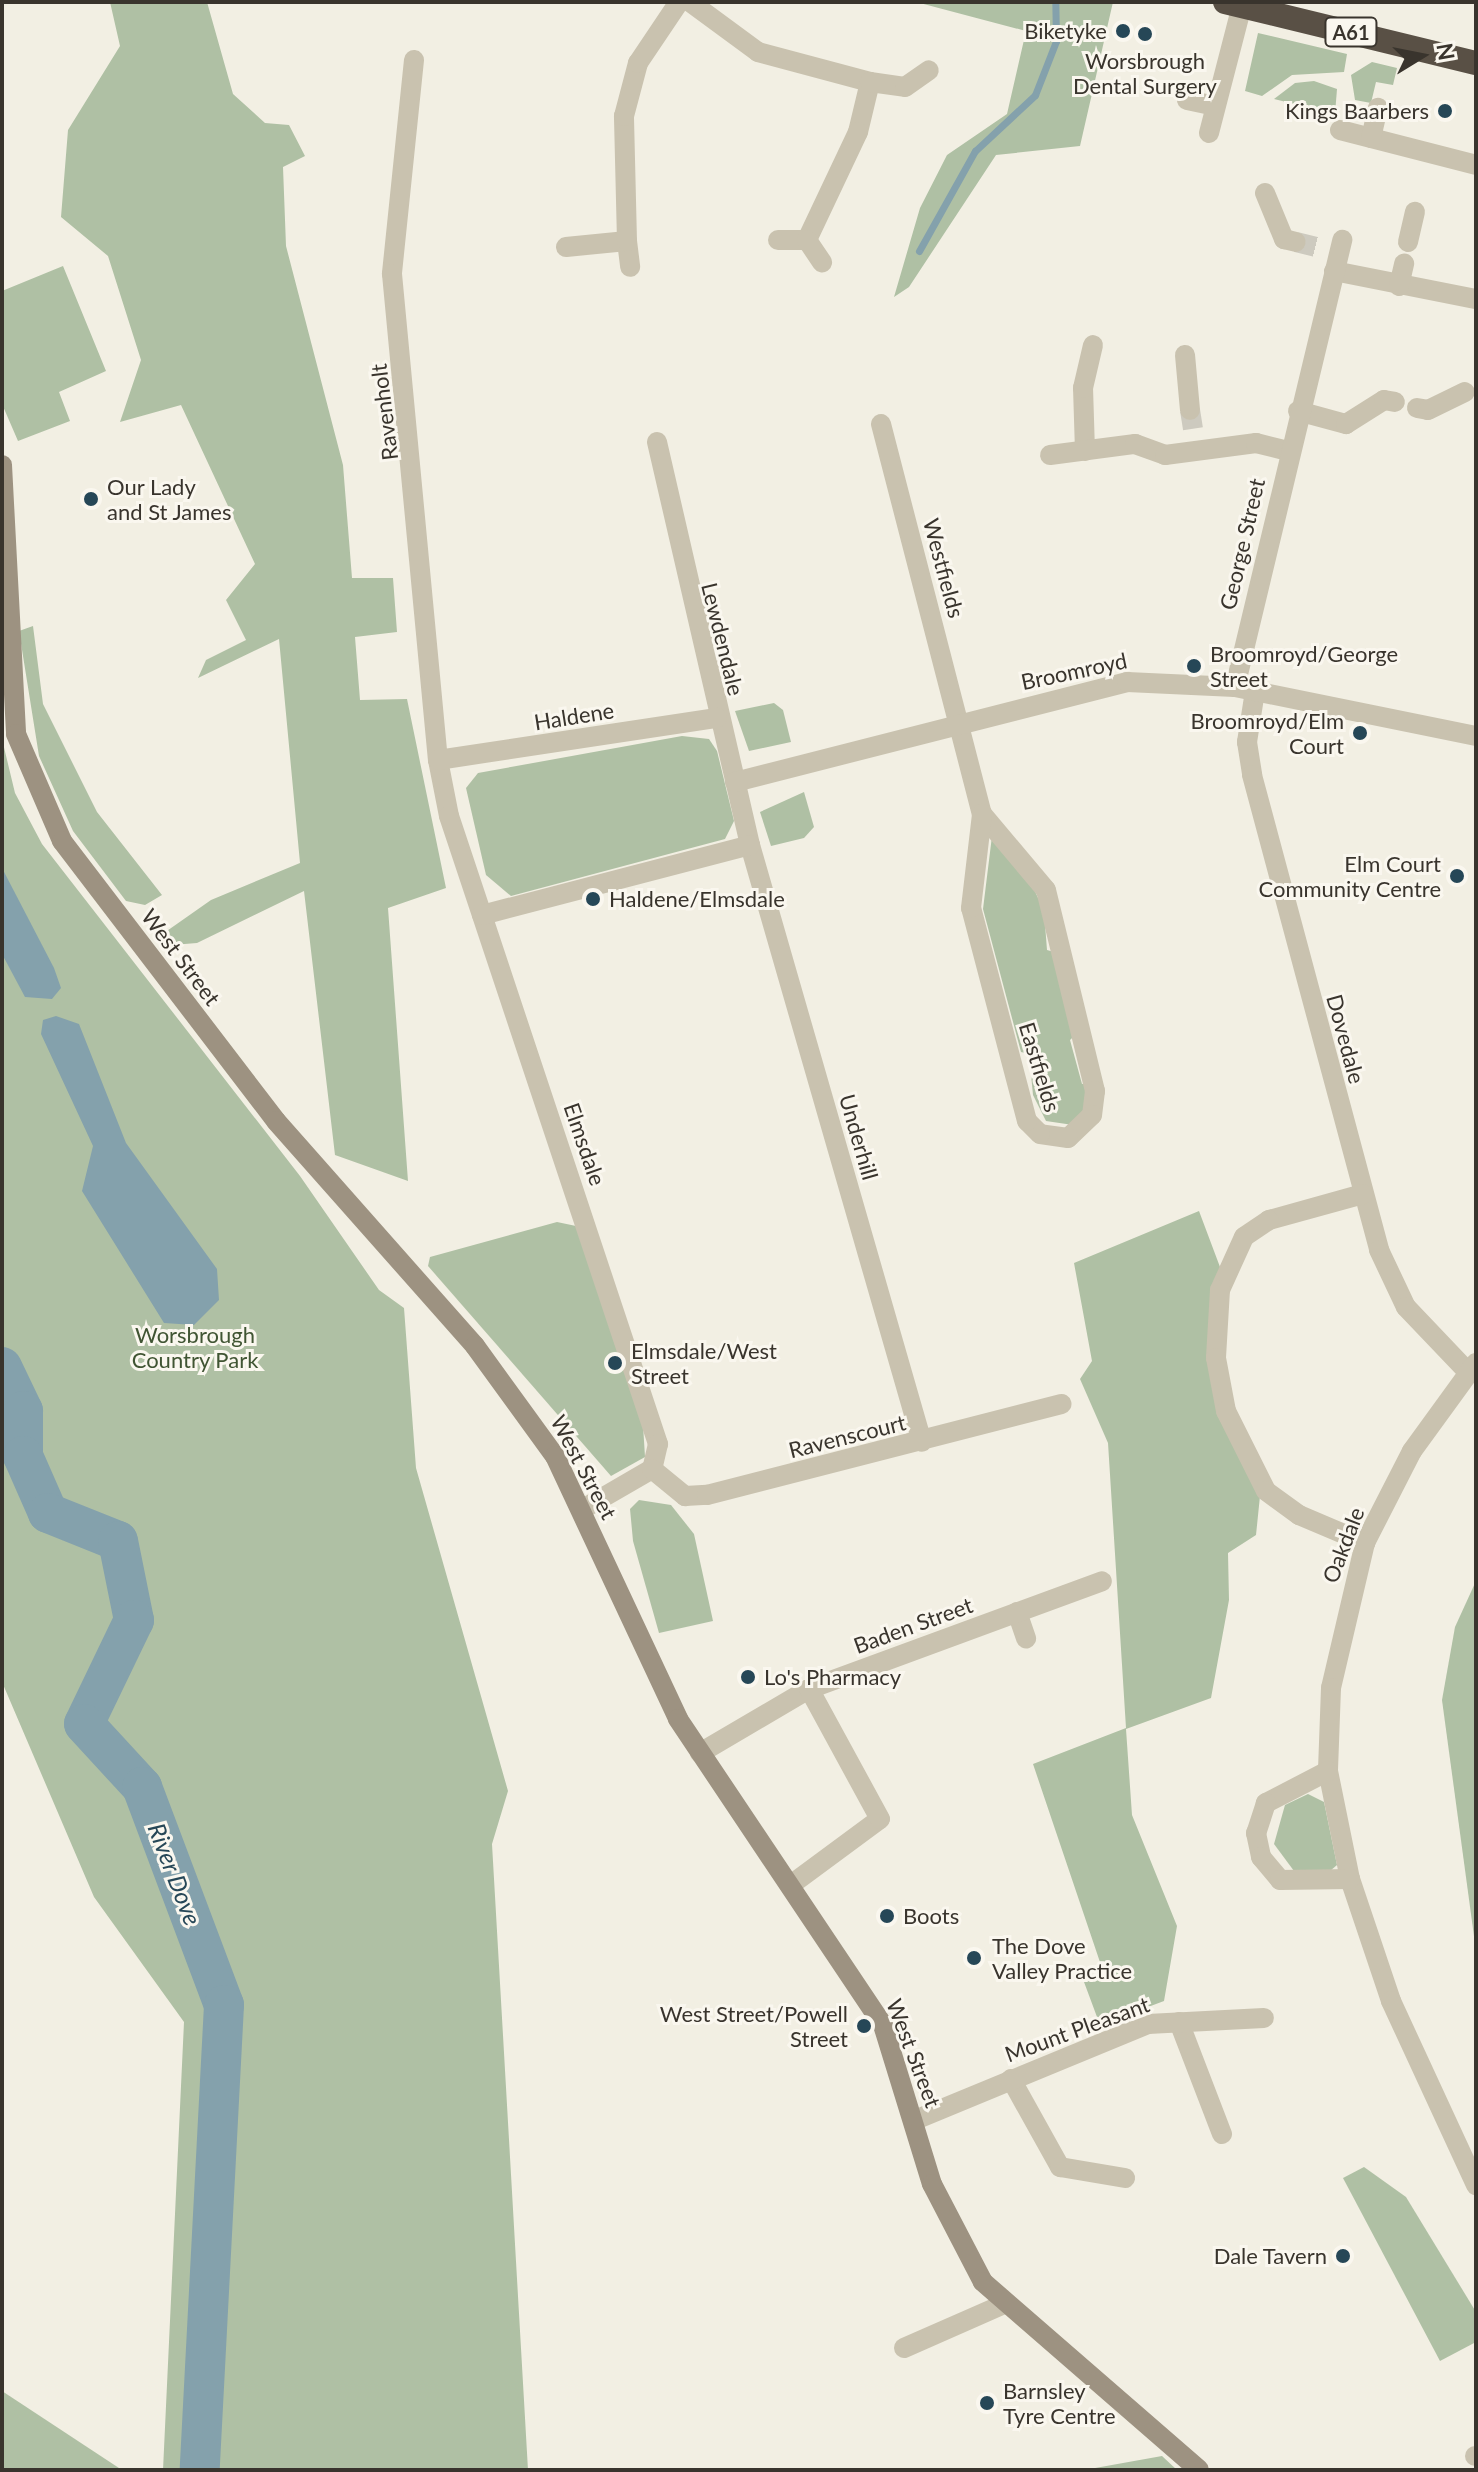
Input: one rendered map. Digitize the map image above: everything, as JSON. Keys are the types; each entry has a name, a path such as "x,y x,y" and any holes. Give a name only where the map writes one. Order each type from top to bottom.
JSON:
{"highway":[{"name":"A61","path":"1237,3 1476,63"}],"main road":[{"name":"West Street","path":"2,465 16,734 62,841 276,1121 522,1406 583,1509 661,1688 700,1753 792,1884 883,2025 954,2236 1004,2304 1199,2470"}],"street":[{"path":"630,267 624,116 638,63 679,2"},
{"path":"690,2 758,52 870,82 905,87 929,70"},
{"path":"1209,133 1237,3"},
{"name":"Ravenholt","path":"414,60 392,274 438,760"},
{"path":"807,240 858,132 870,82"},
{"path":"1187,100 1215,106"},
{"path":"1371,138 1378,108"},
{"path":"1340,130 1476,165"},
{"path":"1265,193 1284,239 1296,242"},
{"path":"1408,242 1415,212"},
{"path":"778,240 807,240"},
{"path":"807,240 822,262"},
{"path":"566,247 627,241"},
{"name":"George Street","path":"1245,689 1288,451 1334,253 1399,286"},
{"path":"1404,264 1399,286 1476,302"},
{"path":"1085,451 1083,388 1093,345"},
{"path":"1185,355 1196,451"},
{"path":"1417,408 1428,410 1465,392"},
{"path":"1298,411 1346,424 1384,400 1395,402"},
{"name":"Westfields","path":"881,424 960,723"},
{"name":"Lewdendale","path":"657,442 717,718 750,845"},
{"path":"1050,455 1135,444 1165,455 1256,443 1288,451"},
{"name":"Broomroyd","path":"735,782 1127,682 1245,689 1475,730"},
{"name":"Dovedale","path":"1245,689 1252,775 1363,1194 1406,1307 1472,1368"},
{"name":"Haldene","path":"438,760 717,718"},
{"name":"Eastfields","path":"960,723 982,814 971,908 1027,1121 1040,1134 1068,1138 1092,1115 1095,1091 1046,890 982,814"},
{"name":"Elmsdale","path":"438,760 482,915 658,1444 652,1469"},
{"path":"482,915 750,845"},
{"name":"Underhill","path":"750,845 922,1442"},
{"path":"1363,1194 1269,1220 1244,1237 1220,1290 1216,1358 1226,1411 1266,1491 1299,1515 1365,1543"},
{"name":"Oakdale","path":"1472,1368 1412,1451 1365,1543 1333,1673 1328,1771 1350,1879 1408,2046 1476,2185"},
{"name":"Ravenscourt","path":"652,1469 685,1496 707,1495 1061,1404"},
{"path":"583,1509 652,1469"},
{"name":"Baden Street","path":"700,1753 809,1689 1102,1581"},
{"path":"1017,1612 1026,1638"},
{"path":"792,1884 880,1819 809,1689"},
{"path":"1328,1771 1266,1803 1256,1833 1261,1857 1280,1880 1350,1879"},
{"name":"Mount Pleasant","path":"915,2120 1148,2024 1264,2018"},
{"path":"1179,2022 1222,2134"},
{"path":"1011,2079 1060,2167 1125,2178"},
{"path":"904,2348 1004,2304"}],"green space":[{"path":"110,2 207,2 233,94 265,123 289,125 305,156 283,167 286,246 343,465 352,578 393,578 397,632 355,637 360,700 407,699 446,888 388,908 408,1181 335,1155 304,891 197,943 172,945 164,933 211,900 300,863 279,639 198,678 206,660 246,640 226,600 255,564 181,405 120,422 141,360 108,256 61,217 68,130 120,46"},
{"path":"916,2 1113,2 1080,146 996,155 909,287 894,297 920,208 947,155 1007,114 1026,31"},
{"path":"1258,33 1347,54 1344,72 1292,75 1262,96 1245,91"},
{"path":"1372,62 1397,68 1393,85 1376,82 1371,103 1355,100 1351,75"},
{"path":"1314,81 1337,89 1335,114 1274,99 1295,83"},
{"path":"63,266 106,371 59,392 70,421 18,441 2,404 2,291"},
{"path":"33,626 43,704 97,812 162,895 145,905 126,901 73,831 39,756 19,631"},
{"path":"774,703 783,710 791,742 749,751 735,711"},
{"path":"682,736 709,739 717,751 734,821 725,839 511,896 486,875 466,788 478,773"},
{"name":"Worsbrough Country Park","path":"2,739 15,793 42,844 300,1176 379,1290 404,1308 416,1468 508,1791 492,1844 528,2470 163,2470 184,2022 94,1897 2,1682"},
{"path":"804,792 814,827 804,838 771,846 760,812"},
{"path":"992,836 1028,876 1044,911 1047,950 1054,952 1077,1033 1070,1040 1082,1084 1089,1083 1083,1117 1073,1125 1046,1121 1033,1095 1029,1054 1021,1052 983,909"},
{"path":"1199,1211 1220,1267 1219,1418 1260,1496 1256,1535 1228,1553 1229,1600 1211,1698 1126,1729 1132,1815 1177,1926 1164,2001 1100,2025 1084,1982 1104,1974 1033,1764 1126,1728 1108,1443 1080,1379 1092,1361 1074,1263"},
{"path":"557,1222 576,1226 643,1425 645,1457 611,1476 428,1266 430,1257"},
{"path":"639,1500 671,1505 694,1534 713,1621 659,1633 633,1541 630,1509"},
{"path":"1476,1581 1476,1951 1442,1700 1455,1627"},
{"path":"1308,1794 1324,1802 1337,1865 1330,1871 1294,1871 1274,1844 1285,1805"},
{"path":"1364,2167 1406,2197 1476,2312 1476,2342 1440,2361 1343,2178"},
{"path":"2,2391 122,2470 2,2470"},
{"path":"1162,2456 1177,2470 1084,2470"}],"water":[{"path":"2,868 54,968 61,988 52,999 25,997 2,954"},
{"path":"56,1016 79,1024 126,1143 217,1269 219,1300 194,1325 164,1323 82,1191 93,1146 41,1034 43,1020"}],"waterway":[{"path":"919,251 975,151 1035,95 1056,41 1055,2"},
{"name":"River Dove","path":"2,1367 23,1411 23,1456 48,1513 118,1541 134,1620 84,1724 142,1787 224,2005 200,2470"}],"tunnel":[{"path":"1296,242 1320,248"},
{"path":"1190,410 1193,429"}],"place":[{"name":"Biketyke","path":"1123,31"},
{"name":"Worsbrough Dental Surgery","path":"1145,34"},
{"name":"Kings Baarbers","path":"1445,111"},
{"name":"Our Lady and St James","path":"91,499"},
{"name":"Broomroyd/George Street","path":"1194,666"},
{"name":"Broomroyd/Elm Court","path":"1360,733"},
{"name":"Elm Court Community Centre","path":"1457,876"},
{"name":"Haldene/Elmsdale","path":"593,899"},
{"name":"Elmsdale/West Street","path":"615,1363"},
{"name":"Lo's Pharmacy","path":"748,1677"},
{"name":"Boots","path":"887,1916"},
{"name":"The Dove Valley Practice","path":"974,1958"},
{"name":"West Street/Powell Street","path":"864,2026"},
{"name":"Dale Tavern","path":"1343,2256"},
{"name":"Barnsley Tyre Centre","path":"987,2403"}]}
